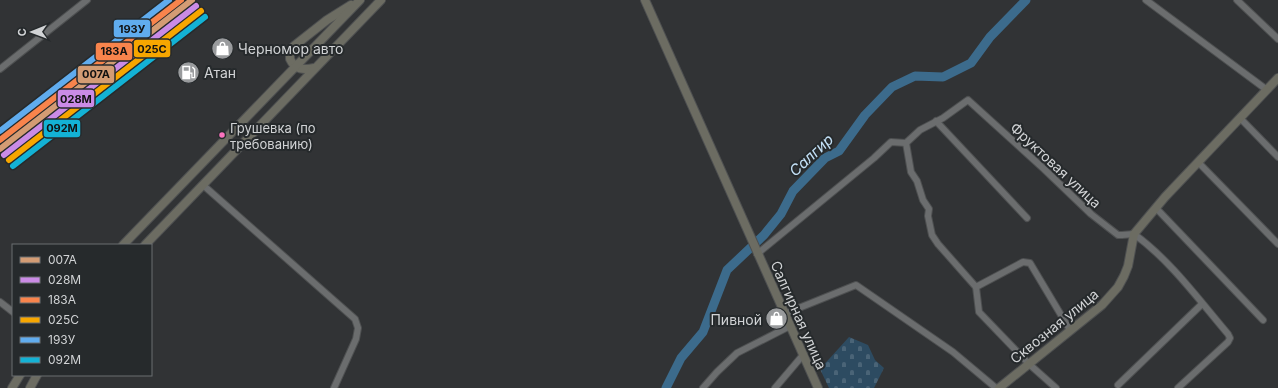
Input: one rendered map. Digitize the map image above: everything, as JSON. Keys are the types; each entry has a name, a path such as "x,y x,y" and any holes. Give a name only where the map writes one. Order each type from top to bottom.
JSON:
{"main road":[{"path":"293,65 290,53 294,46 327,20 359,0"},
{"path":"124,244 285,78 293,65 359,0"},
{"path":"146,244 381,0"},
{"name":"Салгирная улица","path":"645,0 818,388"},
{"path":"293,65 305,70 314,68"},
{"path":"1134,234 1165,197 1278,78"},
{"name":"Сквозная улица","path":"999,388 1102,305 1118,287 1128,266 1134,234"},
{"path":"12,388 19,376"},
{"path":"30,388 36,376"}],"street":[{"path":"0,69 87,0"},
{"path":"1146,0 1267,90"},
{"path":"1237,0 1278,39"},
{"name":"Фруктовая улица","path":"936,122 968,100 1044,168 1091,214 1118,235 1134,234"},
{"path":"1240,118 1278,156"},
{"path":"757,253 874,158 891,142 906,143 920,130 936,122 1027,218"},
{"path":"906,143 910,172 917,181 923,200 929,209 928,216 932,235 938,244 976,287 979,312 1029,364 1056,388"},
{"path":"1198,162 1278,244"},
{"path":"203,185 355,319 358,328 356,339 334,388"},
{"path":"1156,208 1263,320"},
{"path":"1134,234 1148,244 1169,265 1230,338 1228,342 1178,388"},
{"path":"976,287 1023,262 1030,263 1070,330"},
{"path":"784,314 856,285 953,352 996,388"},
{"path":"0,302 12,311"},
{"path":"1118,385 1202,304"},
{"path":"703,388 737,353 790,326"},
{"path":"775,388 803,355"}],"green space":[{"path":"849,337 868,345 875,360 884,368 874,388 829,388 820,369"}],"waterway":[{"name":"Салгир","path":"666,388 681,358 703,332 727,270 764,235 781,214 793,191 825,158 839,151 865,115 892,87 915,76 943,77 971,63 990,37 1026,0"}],"transit line":[{"name":"193У","path":"0,131 169,0"},
{"name":"183А","path":"0,140 181,0"},
{"name":"007А","path":"0,149 192,0"},
{"name":"028М","path":"4,155 196,6"},
{"name":"025С","path":"9,160 201,11"},
{"name":"092М","path":"13,166 205,17"}],"place":[{"name":"Черномор авто","path":"222,48"},
{"name":"Атан","path":"189,72"},
{"name":"Грушевка (по требованию)","path":"222,135"},
{"name":"Пивной","path":"777,319"}]}
